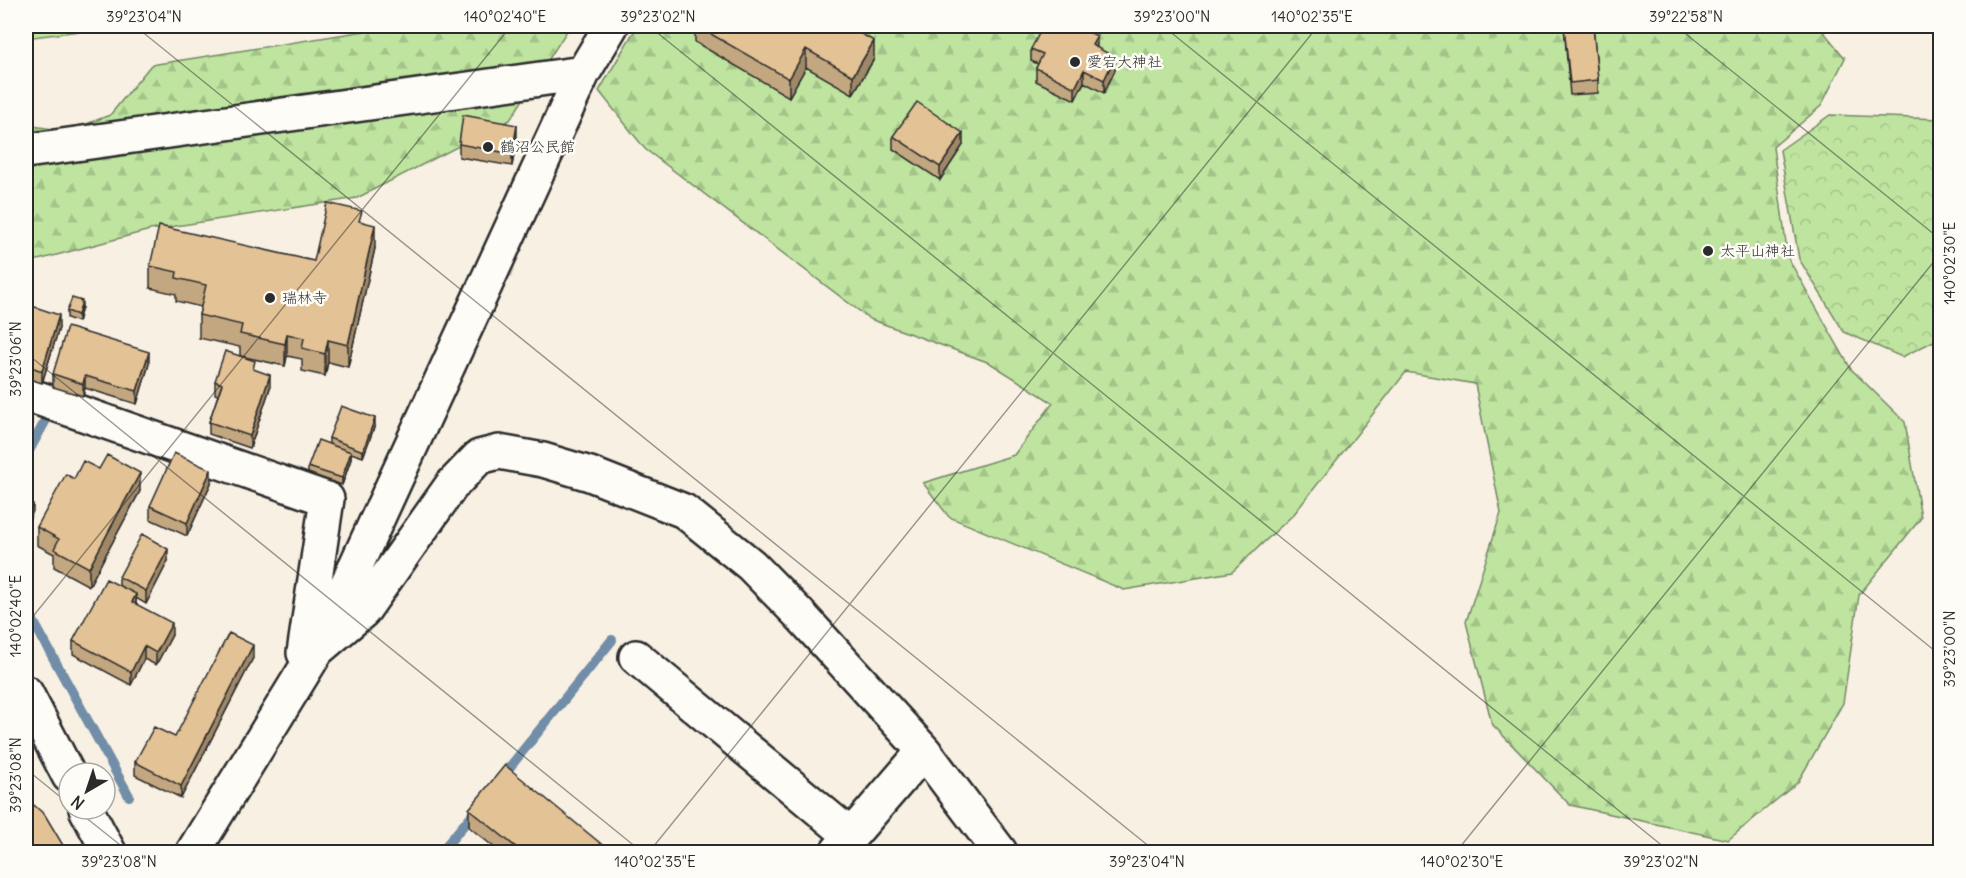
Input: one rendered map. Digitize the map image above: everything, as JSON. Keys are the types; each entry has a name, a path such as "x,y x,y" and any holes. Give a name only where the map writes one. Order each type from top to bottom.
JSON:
{"main road":[{"path":"193,852 309,663 583,73 611,26"},
{"path":"26,151 583,73"},
{"path":"26,393 327,499 309,663"},
{"path":"309,663 363,611 452,485 479,457 499,452 543,460 590,474 684,511 751,565 802,617 924,751 1000,852"},
{"path":"636,657 844,844 924,751"},
{"path":"26,693 61,761"},
{"path":"92,821 109,852"}],"green space":[{"path":"26,26 119,26 26,38"},
{"path":"396,26 570,26 510,120 357,198 150,230 38,260 26,259 26,125 68,131 110,115 151,65"},
{"path":"637,26 1819,26 1845,58 1821,106 1773,147 1788,258 1851,369 1905,422 1921,518 1859,595 1843,703 1798,782 1728,840 1570,805 1492,724 1466,622 1501,513 1475,384 1406,372 1294,514 1232,572 1124,590 949,517 923,483 1014,455 1053,403 990,363 870,319 645,149 599,91"},
{"path":"1830,115 1940,119 1940,338 1902,357 1844,332 1799,259 1780,150"}],"building":[{"path":"697,26 847,26 874,41 853,76 806,49 789,79"},
{"path":"1043,26 1058,29 1060,26 1077,26 1097,36 1092,45 1115,57 1104,80 1084,70 1075,88 1036,68 1043,54 1031,49"},
{"path":"1564,26 1593,26 1598,80 1570,83"},
{"path":"917,102 963,133 940,167 893,136"},
{"path":"463,115 517,125 512,154 459,144"},
{"name":"瑞林寺","path":"327,203 362,211 359,221 375,225 348,345 328,340 325,354 302,348 304,338 287,334 285,344 240,334 242,325 199,315 206,285 176,278 177,272 150,266 159,226 314,261"},
{"path":"72,298 82,301 78,315 67,311"},
{"path":"26,304 59,315 42,371 26,365"},
{"path":"67,327 149,352 137,391 85,376 83,384 53,374"},
{"path":"225,351 255,361 253,369 270,375 250,436 209,422 222,384 215,381"},
{"path":"341,406 375,418 363,451 329,438"},
{"path":"26,411 32,415 26,427"},
{"path":"318,440 351,452 342,478 308,467"},
{"path":"174,453 211,470 187,523 150,506"},
{"path":"107,455 140,473 89,568 54,549 59,539 37,527 66,474 74,479 83,461 99,469"},
{"path":"26,501 33,504 26,520"},
{"path":"142,534 168,549 146,591 119,577"},
{"path":"106,579 136,594 132,602 172,623 156,653 144,646 131,672 73,641"},
{"path":"229,633 253,645 181,786 135,762 154,727 175,737"},
{"path":"505,765 611,852 522,852 469,809"},
{"path":"26,798 45,815 67,852 37,852 26,845"}],"waterway":[{"path":"26,456 47,418"},
{"path":"26,608 129,796"},
{"path":"501,778 612,640"},
{"path":"441,852 477,809"}],"place":[{"name":"愛宕大神社","path":"1075,62"},
{"name":"鶴沼公民館","path":"488,147"},
{"name":"太平山神社","path":"1708,251"},
{"name":"瑞林寺","path":"270,298"}]}
